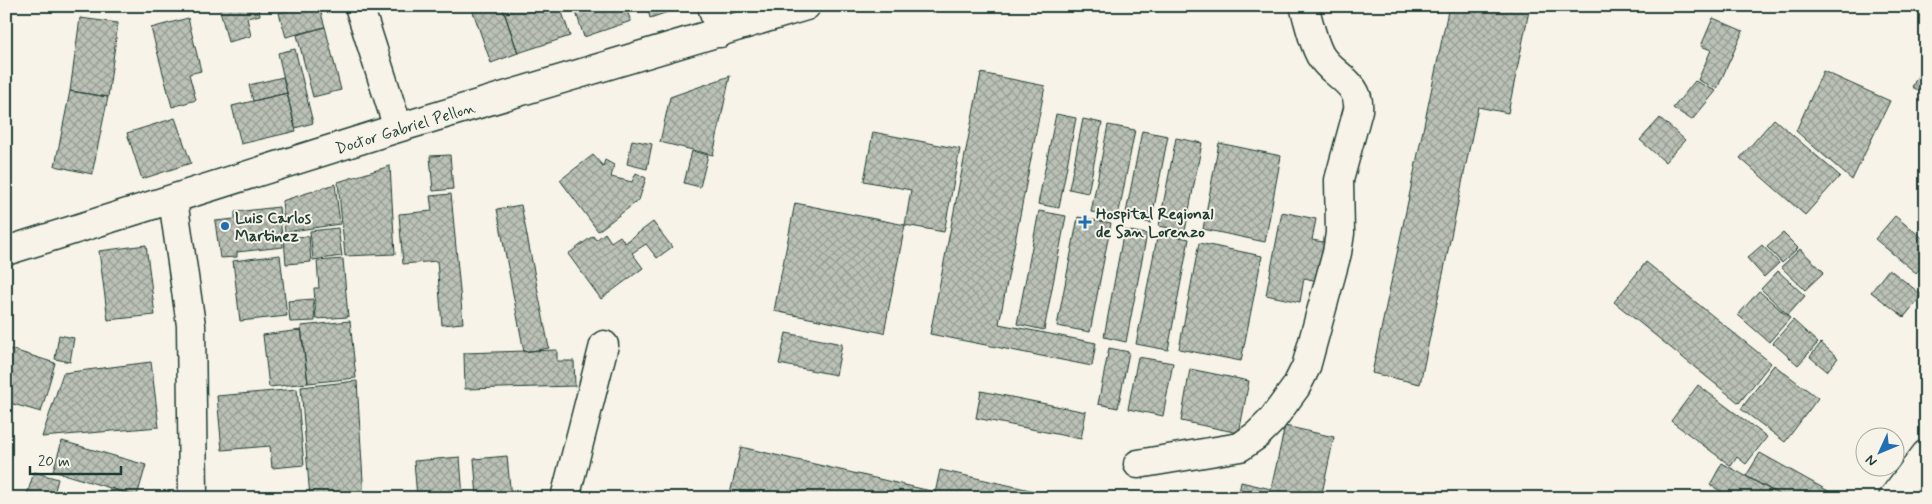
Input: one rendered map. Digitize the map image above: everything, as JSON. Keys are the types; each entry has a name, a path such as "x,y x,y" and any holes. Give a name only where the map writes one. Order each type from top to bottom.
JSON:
{"street":[{"path":"359,6 398,128"},
{"path":"712,6 720,33"},
{"name":"Doctor Gabriel Pellon","path":"6,251 398,128 806,6"},
{"path":"1138,464 1240,447 1257,435 1272,420 1296,387 1306,367 1337,253 1340,233 1339,180 1359,100 1343,77 1329,67 1321,56 1314,42 1304,6"},
{"path":"173,200 191,325 193,498"},
{"path":"565,498 604,345"},
{"path":"1893,498 1926,454"}],"building":[{"path":"219,6 257,6 260,15 247,18 251,36 228,42"},
{"path":"306,6 319,6 325,27 286,37 279,13"},
{"path":"471,6 502,6 518,53 491,63"},
{"path":"502,6 560,6 570,36 518,53"},
{"path":"574,6 625,6 631,21 584,37"},
{"path":"647,6 686,6 650,18"},
{"path":"1449,6 1530,6 1508,113 1478,107 1420,384 1372,373"},
{"path":"80,18 118,23 108,97 70,91"},
{"path":"188,18 201,71 189,74 196,100 172,107 151,28"},
{"path":"1713,18 1743,31 1717,89 1698,80 1711,50 1701,46"},
{"path":"325,27 341,90 313,97 297,35"},
{"path":"295,49 313,123 295,128 278,53"},
{"path":"1926,60 1926,94 1912,87"},
{"path":"1823,71 1890,101 1852,180 1796,131"},
{"path":"981,73 1045,86 999,324 1096,343 1092,366 930,334"},
{"path":"730,76 713,155 660,142 670,97"},
{"path":"283,77 287,93 253,101 249,85"},
{"path":"1695,81 1716,91 1692,120 1673,108"},
{"path":"70,91 108,97 92,174 55,166"},
{"path":"287,93 296,131 241,144 232,106"},
{"path":"1056,114 1076,118 1059,208 1038,204"},
{"path":"175,118 191,163 142,179 127,133"},
{"path":"1660,118 1685,140 1665,162 1640,140"},
{"path":"1083,119 1102,123 1088,193 1069,189"},
{"path":"1774,119 1840,176 1805,215 1740,158"},
{"path":"1108,125 1135,130 1118,217 1091,212"},
{"path":"1142,131 1168,136 1151,223 1125,218"},
{"path":"873,132 960,149 944,232 905,225 911,190 864,181"},
{"path":"1176,138 1202,143 1185,231 1159,226"},
{"path":"632,140 652,144 647,169 627,164"},
{"path":"1219,143 1281,156 1265,242 1203,229"},
{"path":"692,151 708,155 700,187 684,183"},
{"path":"450,155 453,189 433,191 430,156"},
{"path":"593,155 603,166 605,160 614,165 611,177 632,182 636,173 646,178 639,200 598,231 560,180"},
{"path":"390,166 395,254 345,256 338,182"},
{"path":"335,184 340,224 285,232 282,201"},
{"path":"6,189 8,218 6,219"},
{"path":"451,194 463,323 442,325 437,261 403,264 399,214 432,211 430,196"},
{"path":"795,203 905,225 884,333 774,311"},
{"path":"521,205 549,348 524,352 497,209"},
{"path":"279,207 283,247 237,252 237,257 220,258 215,221 235,219 235,212"},
{"path":"1039,211 1066,216 1044,330 1017,324"},
{"path":"1282,212 1316,219 1312,240 1334,244 1326,283 1304,278 1300,302 1266,295"},
{"path":"1895,216 1926,241 1926,261 1916,273 1875,239"},
{"path":"1078,217 1111,223 1090,332 1057,326"},
{"path":"653,222 672,247 657,258 646,244 632,253 643,268 601,299 568,254 593,236 596,240 605,233 611,242 620,236 625,243"},
{"path":"338,228 342,256 313,260 310,231"},
{"path":"1124,230 1147,234 1126,342 1104,337"},
{"path":"1158,233 1189,239 1168,350 1136,344"},
{"path":"1783,233 1798,248 1782,263 1767,247"},
{"path":"309,236 311,262 286,264 284,238"},
{"path":"1199,243 1262,256 1241,361 1179,349"},
{"path":"146,245 155,315 108,320 99,251"},
{"path":"1762,245 1779,263 1764,277 1747,258"},
{"path":"1800,249 1824,272 1805,290 1781,267"},
{"path":"280,255 287,316 240,321 233,261"},
{"path":"343,259 348,317 316,319 314,288 319,288 317,261"},
{"path":"1646,262 1771,363 1739,403 1614,302"},
{"path":"1889,269 1922,295 1904,317 1871,292"},
{"path":"1778,271 1805,296 1788,315 1761,289"},
{"path":"1759,291 1790,318 1769,342 1738,315"},
{"path":"313,299 315,321 290,322 288,301"},
{"path":"1793,320 1818,343 1798,365 1773,343"},
{"path":"350,321 356,378 308,383 301,326"},
{"path":"301,330 308,383 269,387 263,335"},
{"path":"786,333 842,344 836,375 779,364"},
{"path":"59,335 74,338 70,362 55,359"},
{"path":"1821,343 1838,358 1827,371 1810,357"},
{"path":"7,348 55,363 41,412 6,402"},
{"path":"1109,348 1129,352 1118,408 1098,404"},
{"path":"557,350 557,361 574,361 575,386 465,389 464,353"},
{"path":"1138,357 1173,363 1163,416 1128,409"},
{"path":"151,362 159,427 42,437 63,373"},
{"path":"1774,365 1818,398 1785,442 1741,409"},
{"path":"1190,369 1249,381 1239,433 1181,421"},
{"path":"357,381 364,498 310,498 301,387"},
{"path":"1698,385 1767,437 1746,464 1737,457 1731,466 1671,421"},
{"path":"297,389 304,465 272,468 270,446 222,450 217,396"},
{"path":"981,391 1086,412 1081,439 976,418"},
{"path":"1285,426 1334,437 1321,498 1238,498 1241,482 1271,489"},
{"path":"62,441 146,465 137,496 53,471"},
{"path":"741,447 935,492 934,498 729,498"},
{"path":"1760,453 1830,492 1826,498 1785,498 1746,476"},
{"path":"507,456 511,498 477,498 474,459"},
{"path":"460,457 463,498 417,498 414,461"},
{"path":"1722,463 1780,495 1778,498 1733,498 1710,485"},
{"path":"940,470 1039,492 1038,498 934,498"},
{"path":"34,472 58,479 53,498 26,498"},
{"path":"110,488 140,498 107,498"},
{"path":"1617,491 1625,498 1611,498"}],"place":[{"name":"Hospital Regional de San Lorenzo","path":"1085,222"},
{"name":"Luis Carlos Martinez","path":"225,226"}]}
